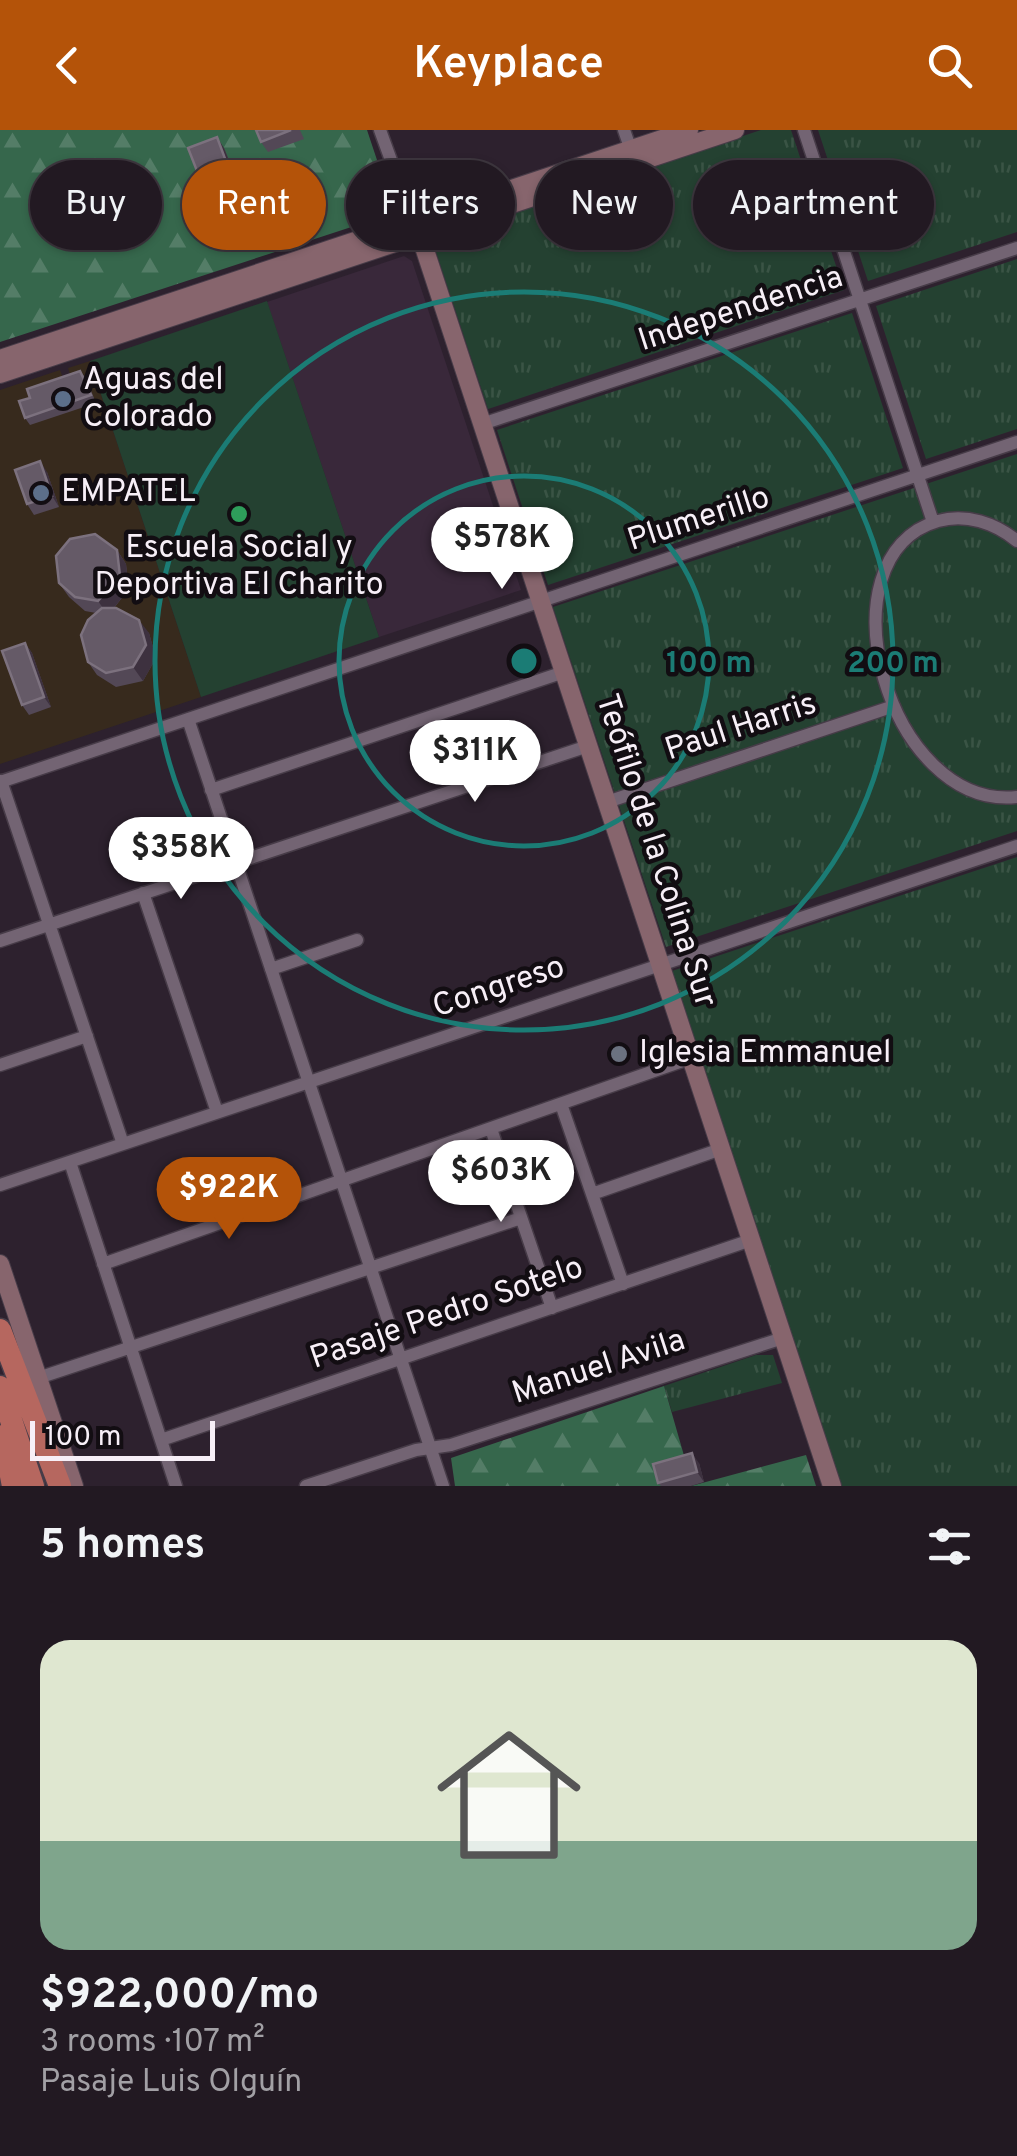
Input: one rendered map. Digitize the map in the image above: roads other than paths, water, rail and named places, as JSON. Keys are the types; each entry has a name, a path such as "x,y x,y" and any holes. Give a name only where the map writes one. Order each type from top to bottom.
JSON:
{"highway":[{"path":"0,1330 60,1486"},
{"path":"0,1342 48,1486"},
{"path":"0,1387 33,1486"},
{"path":"0,1428 10,1486"}],"street":[{"path":"380,130 391,160"},
{"path":"624,130 633,156"},
{"path":"633,156 689,130"},
{"path":"515,196 633,156 736,130"},
{"path":"804,130 932,522"},
{"name":"Independencia","path":"482,424 1017,248"},
{"path":"0,359 349,250"},
{"path":"0,374 356,250"},
{"name":"Teófilo de la Colina Sur","path":"423,250 832,1486"},
{"name":"Plumerillo","path":"0,782 1017,442"},
{"path":"1017,541 976,520 932,522 898,551 880,595 877,642 894,706 922,754 950,780 984,797 1017,797"},
{"path":"211,790 564,672"},
{"name":"Paul Harris","path":"607,802 894,706"},
{"path":"188,719 444,1486"},
{"path":"0,941 588,746"},
{"path":"0,782 123,1144"},
{"name":"Congreso","path":"0,1185 1017,846"},
{"path":"144,893 217,1112"},
{"path":"271,969 357,940"},
{"path":"0,1065 86,1036"},
{"path":"103,1264 691,1058"},
{"path":"561,1104 623,1284"},
{"path":"491,1128 552,1308"},
{"path":"592,1194 721,1149"},
{"path":"70,1162 176,1486"},
{"path":"38,1378 521,1218"},
{"name":"Pasaje Pedro Sotelo","path":"161,1440 751,1240"},
{"path":"0,1264 74,1486"},
{"name":"Manuel Avila","path":"306,1486 783,1338"},
{"path":"0,1465 10,1486"}],"place":[{"name":"Aguas del Colorado","path":"63,399"},
{"name":"EMPATEL","path":"41,493"},
{"name":"Escuela Social y Deportiva El Charito","path":"239,514"},
{"name":"Iglesia Emmanuel","path":"619,1054"}]}
